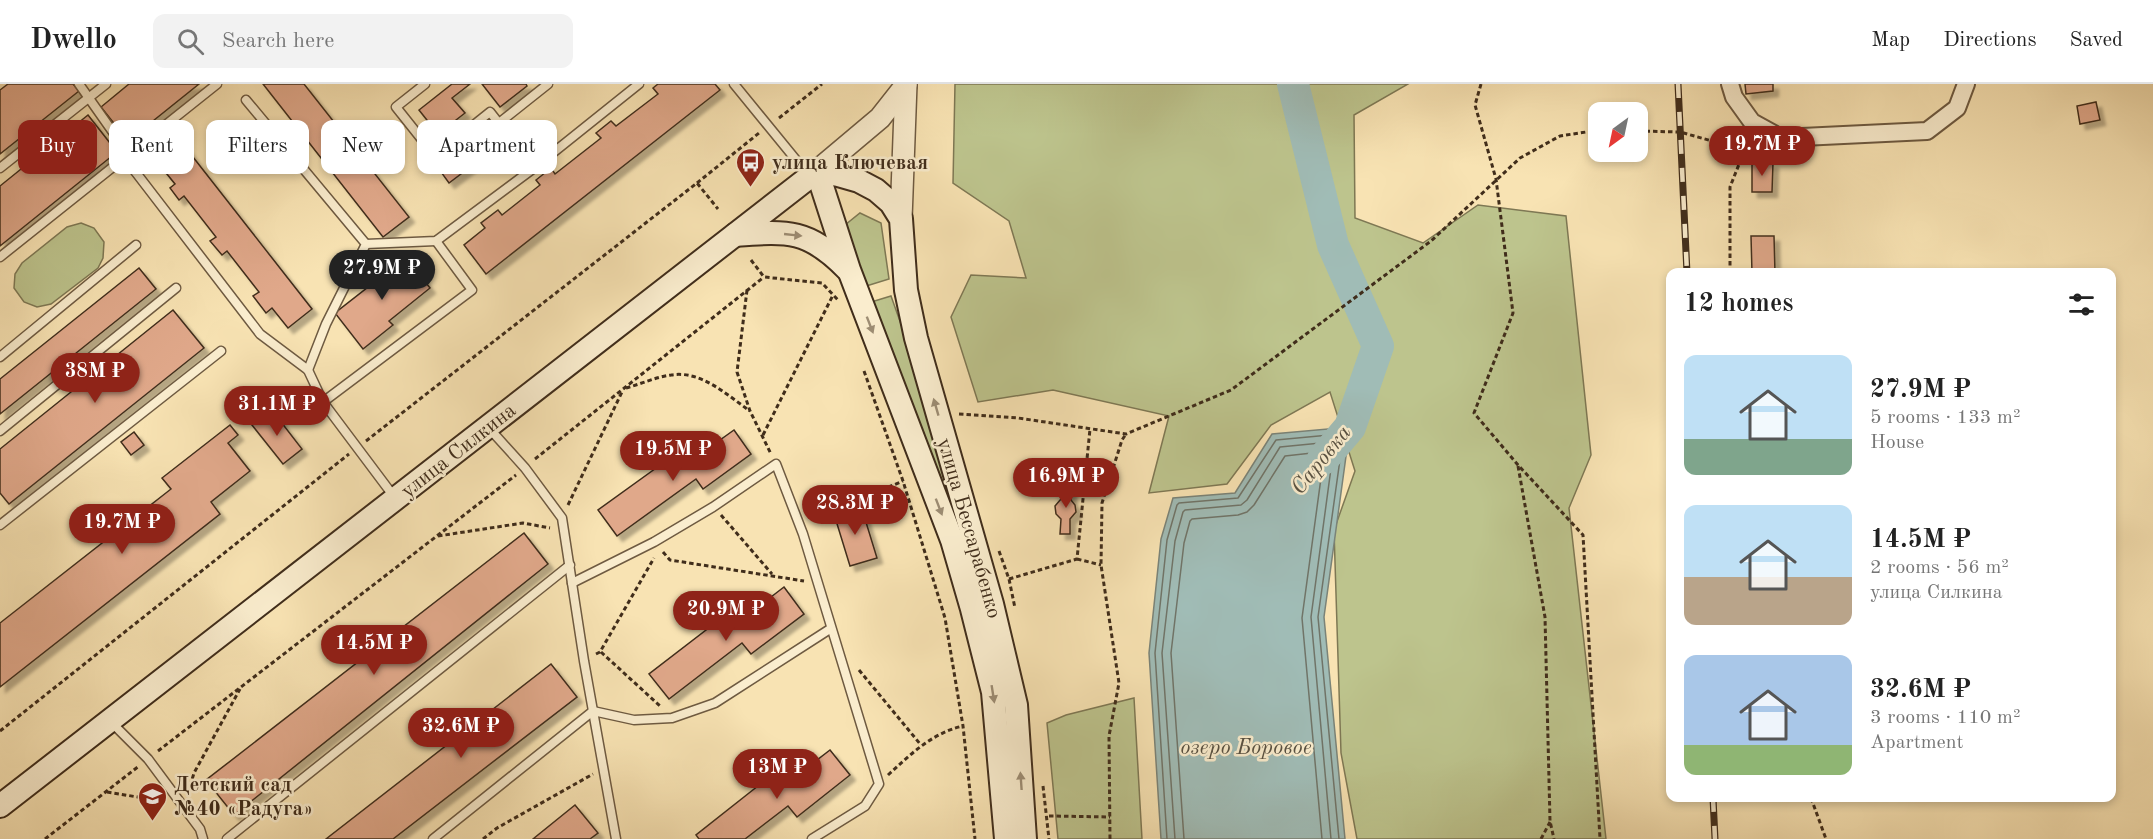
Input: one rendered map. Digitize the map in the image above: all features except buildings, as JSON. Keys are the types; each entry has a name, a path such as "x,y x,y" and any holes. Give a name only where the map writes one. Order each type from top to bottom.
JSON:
{"main road":[{"path":"814,174 838,175 859,181 876,190 891,203 901,219"},
{"name":"улица Силкина","path":"0,806 814,174"},
{"name":"улица Бессарабенко","path":"814,174 952,540 972,609 993,692 1006,839"},
{"name":"улица Бессарабенко","path":"901,219 906,291 916,338 992,604 1016,705 1025,839"},
{"name":"улица Бессарабенко","path":"735,235 769,232 802,235 830,251 849,270"}],"street":[{"name":"улица Силкина","path":"814,174 880,118 906,84"},
{"name":"улица Бессарабенко","path":"901,219 906,84"},
{"path":"1730,84 1734,97 1752,122 1781,138 1927,131 1957,108 1966,84"}],"lane":[{"path":"79,84 109,126"},
{"path":"0,168 106,84"},
{"path":"172,120 217,84"},
{"path":"417,133 396,107 425,84"},
{"path":"503,120 548,84"},
{"path":"557,150 639,84"},
{"path":"734,84 814,174"},
{"path":"246,100 366,244"},
{"path":"480,120 490,112 497,120"},
{"path":"0,257 109,171"},
{"path":"138,174 260,334 309,370 323,402 396,499"},
{"path":"366,244 436,241 526,174"},
{"path":"323,402 472,290 436,241"},
{"path":"309,370 326,324 366,244"},
{"path":"0,357 136,245"},
{"path":"0,431 176,288"},
{"path":"1,523 221,351"},
{"path":"488,427 525,468 562,518 584,662 615,838"},
{"path":"572,584 657,545 776,464 803,534 879,784 865,806 812,839"},
{"path":"227,839 570,565"},
{"path":"593,711 634,720 672,718 715,703 830,629"},
{"path":"433,839 593,711"},
{"path":"110,721 148,759 200,829 203,839"}],"path":[{"path":"1482,84 1475,105 1496,179 1513,313 1474,413 1518,465 1583,535 1600,839"},
{"path":"1648,131 1680,132 1712,141 1781,138"},
{"path":"951,414 1018,418 1126,434 1232,390 1431,241 1520,158 1560,136 1588,132"},
{"path":"1730,268 1730,187 1749,139"},
{"path":"752,260 764,277"},
{"path":"45,839 525,468 764,277 822,283 840,303"},
{"path":"747,290 737,372 750,411 776,464"},
{"path":"763,435 833,295"},
{"path":"864,370 903,481 945,618 963,726 975,839"},
{"path":"562,518 623,390 671,375 687,374 706,381 750,411"},
{"path":"1077,559 1090,429"},
{"path":"1110,839 1109,736 1119,683 1101,565 1102,503 1122,440 1126,434"},
{"path":"1518,465 1545,617 1550,821 1554,839"},
{"path":"823,521 829,512 903,481"},
{"path":"713,507 773,575"},
{"path":"436,536 523,523 564,531"},
{"path":"584,662 600,652 657,545 670,560 817,584"},
{"path":"1009,579 1077,559 1101,565"},
{"path":"600,652 672,718"},
{"path":"858,669 921,745"},
{"path":"106,791 184,806 194,773 241,687"},
{"path":"879,784 921,745 949,729 963,726"},
{"path":"483,839 497,828 603,769"},
{"path":"1812,802 1826,839"},
{"path":"1048,816 1110,818"},
{"path":"1541,839 1550,821"}],"green space":[{"path":"955,84 1408,84 1354,115 1355,218 1423,243 1478,205 1566,216 1591,455 1569,508 1606,839 1357,839 1341,753 1334,530 1355,471 1330,392 1271,425 1227,484 1149,493 1169,416 1053,390 978,402 951,317 971,275 1026,278 1009,221 953,183"},
{"path":"860,213 881,223 889,279 863,287 845,225"},
{"path":"81,223 94,228 104,242 103,258 98,268 51,304 37,307 24,302 14,288 15,274 22,263 67,227"},
{"path":"891,296 918,372 985,599 868,303"},
{"path":"1134,698 1142,839 1058,839 1047,723 1066,715"}],"water":[{"name":"озеро Боровое","path":"1350,427 1324,617 1345,839 1161,839 1149,653 1161,539 1173,498 1235,493 1272,434"}],"waterway":[{"name":"Саровка","path":"1293,84 1333,245 1378,346 1350,427 1323,459"}],"railway":[{"path":"1678,84 1687,268"},
{"path":"1713,802 1715,839"}],"place":[{"name":"улица Ключевая","path":"751,188"},
{"name":"Детский сад №40 «Радуга»","path":"153,822"}]}
